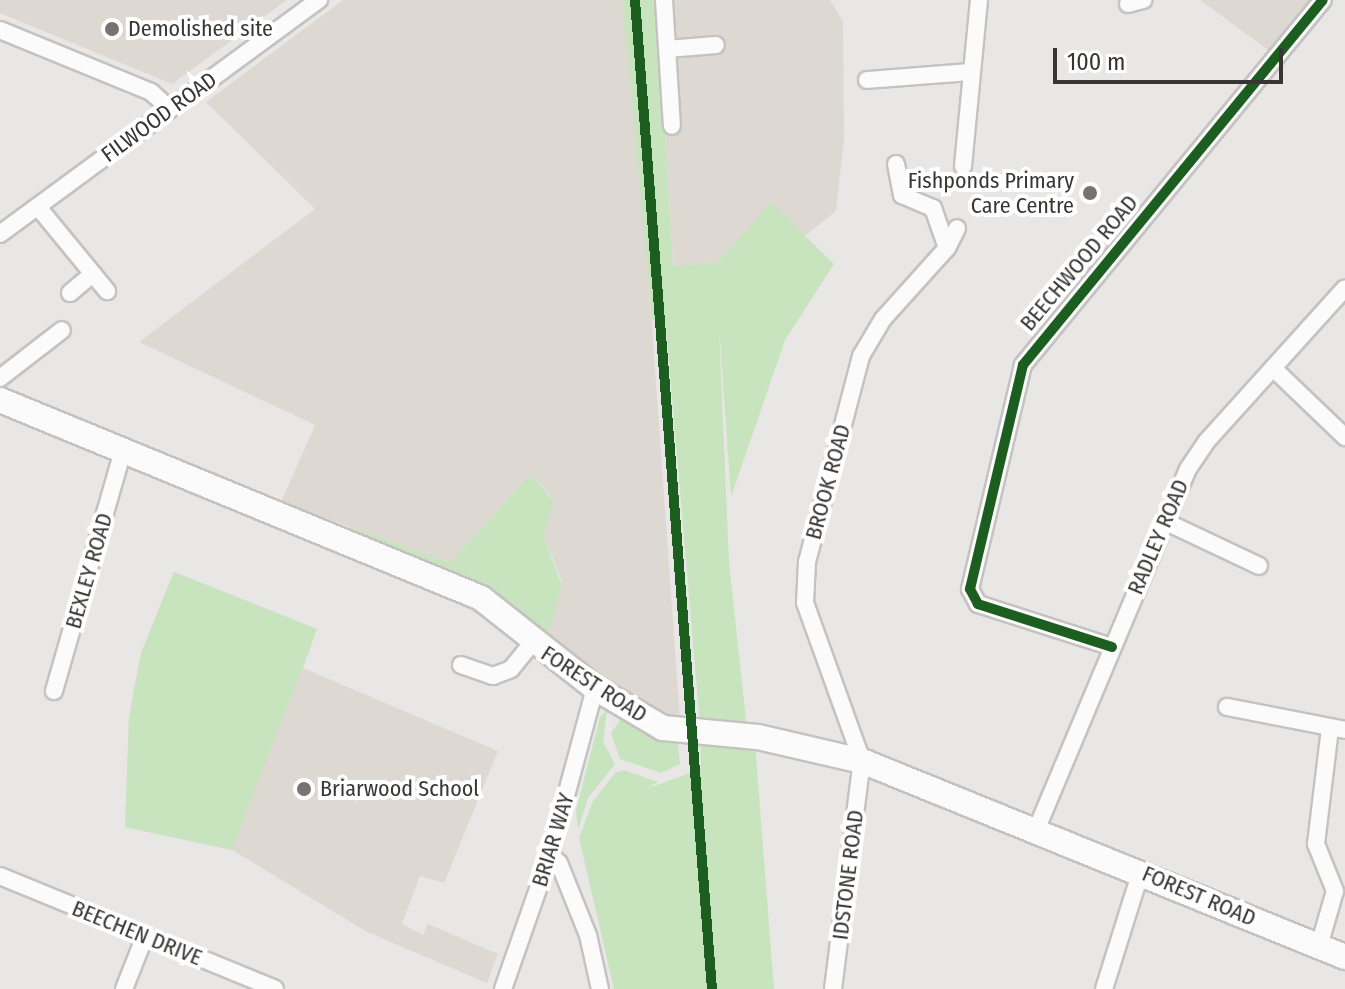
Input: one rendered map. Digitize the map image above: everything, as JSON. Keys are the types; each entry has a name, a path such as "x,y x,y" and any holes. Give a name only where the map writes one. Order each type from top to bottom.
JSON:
{"main road":[{"name":"FOREST ROAD","path":"0,400 481,598 532,643 595,688 675,732 708,729 862,761 1037,828 1345,957"}],"street":[{"name":"FILWOOD ROAD","path":"3,226 38,207 319,0"},
{"path":"664,0 672,126"},
{"path":"963,166 979,0"},
{"name":"BEECHWOOD ROAD","path":"1112,647 978,604 970,589 1023,365 1323,0"},
{"path":"0,30 151,92 169,108"},
{"path":"667,49 716,45"},
{"path":"867,80 972,72"},
{"path":"896,164 902,195 933,208 947,248"},
{"path":"38,207 107,291"},
{"name":"BROOK ROAD","path":"862,761 805,603 807,562 861,356 883,319 947,248 957,228"},
{"path":"70,293 93,274"},
{"name":"RADLEY ROAD","path":"1037,828 1164,521 1206,442 1345,288"},
{"path":"0,378 62,330"},
{"path":"1273,368 1345,437"},
{"name":"BEXLEY ROAD","path":"54,691 123,451"},
{"path":"1164,521 1259,566"},
{"path":"461,665 493,676 511,669 532,643"},
{"name":"BRIAR WAY","path":"503,989 550,855 595,688"},
{"path":"1227,707 1337,729 1316,844 1335,891 1319,946"},
{"name":"IDSTONE ROAD","path":"833,989 862,761"},
{"path":"550,855 559,863 588,935 600,989"},
{"path":"1104,989 1141,871"},
{"name":"BEECHEN DRIVE","path":"0,876 275,989"},
{"path":"124,989 145,936"}],"shaded area":[{"path":"0,0 287,0 172,84 0,13"},
{"path":"343,0 622,0 647,256 680,720 657,719 546,640 561,579 544,536 551,497 536,479 527,478 450,563 281,502 315,425 139,342 315,209 206,102"},
{"path":"657,0 830,0 843,21 844,139 836,211 805,236 771,203 717,263 673,266"},
{"path":"1200,0 1317,0 1272,53"},
{"name":"Briarwood School","path":"174,572 317,629 303,668 498,751 444,883 420,876 402,924 423,935 428,924 498,954 487,983 367,932 232,850 125,827 129,718 141,653"}],"green space":[{"path":"622,0 657,0 673,266 717,263 771,202 834,264 785,340 731,497 719,326 729,562 747,729 700,725 666,327 652,319"},
{"path":"534,477 553,501 544,536 562,586 546,640 346,525 450,563 527,478"},
{"path":"174,572 317,629 232,850 125,827 129,718 141,653"},
{"path":"607,710 603,742 615,764 588,798 578,830 576,811 600,717"},
{"path":"624,715 677,738 680,764 661,773 620,759 611,733"},
{"path":"700,739 755,743 774,989 614,989 579,838 593,801 615,773 624,770 658,782 646,789 701,769"}],"cycle path":[{"path":"635,0 712,989"},
{"path":"1112,647 978,604 970,589 1023,365 1323,0"}],"place":[{"name":"Demolished site","path":"112,29"},
{"name":"Fishponds Primary Care Centre","path":"1090,193"},
{"name":"Briarwood School","path":"304,789"}]}
